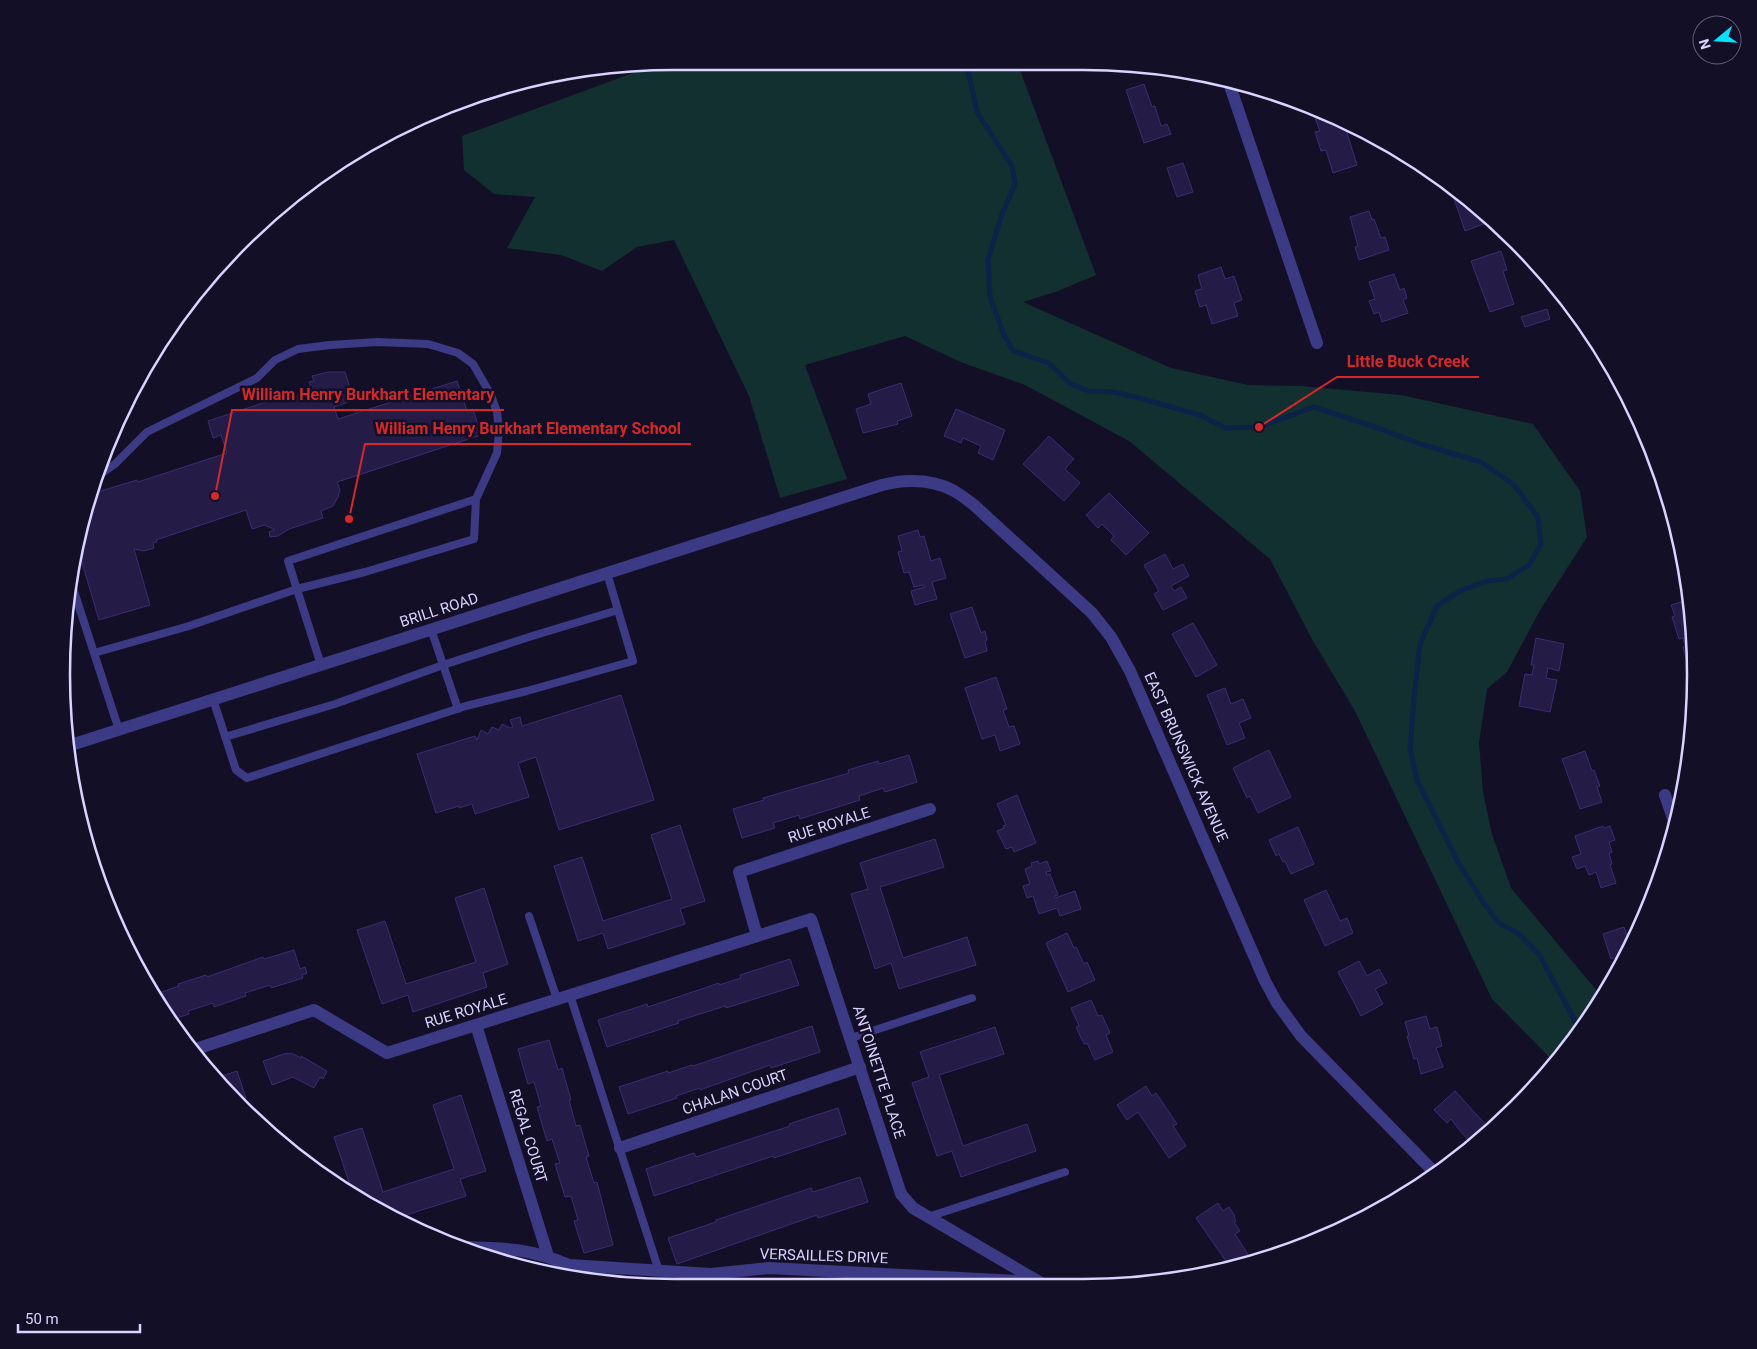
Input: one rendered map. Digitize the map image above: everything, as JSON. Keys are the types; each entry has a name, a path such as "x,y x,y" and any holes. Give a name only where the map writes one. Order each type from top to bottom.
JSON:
{"street":[{"path":"1231,89 1317,343"},
{"name":"EAST BRUNSWICK AVENUE","path":"818,506 882,485 905,481 927,482 949,489 974,505 1092,613 1111,638 1130,671 1265,981 1277,1003 1301,1036 1430,1168"},
{"name":"BRILL ROAD","path":"74,744 818,506"},
{"path":"1665,794 1671,811"},
{"name":"RUE ROYALE","path":"200,1048 314,1010 387,1053 757,936 739,872 930,809"},
{"name":"ANTOINETTE PLACE","path":"757,936 811,919 902,1194 913,1208 1035,1279"},
{"name":"REGAL COURT","path":"476,1025 548,1256"},
{"name":"CHALAN COURT","path":"620,1148 860,1067"},
{"name":"VERSAILLES DRIVE","path":"484,1248 517,1250 548,1256 569,1265 659,1271 711,1274 769,1268 982,1279"}],"lane":[{"path":"94,653 189,626 297,589 365,572 474,539 476,499 497,454 499,430 497,412 491,395 473,364 458,353 428,344 377,342 298,349 275,360 256,378 147,432 116,464 105,471"},
{"path":"321,665 288,561 476,499"},
{"path":"213,699 236,770 247,778 458,709 633,661 606,573"},
{"path":"75,595 118,730"},
{"path":"226,737 335,704 443,665 618,610"},
{"path":"432,629 458,709"},
{"path":"529,916 557,1000"},
{"path":"570,995 659,1271"},
{"path":"851,1038 972,998"},
{"path":"928,1217 1065,1172"}],"green space":[{"path":"1020,70 1096,275 1058,291 1023,302 1171,368 1248,385 1301,386 1401,395 1533,424 1580,491 1587,537 1539,612 1507,672 1487,689 1479,743 1483,792 1492,834 1511,888 1597,991 1550,1057 1492,999 1355,711 1313,641 1270,559 1129,441 1025,385 963,363 905,336 805,365 847,479 780,498 749,396 674,240 637,247 602,271 561,255 507,248 535,197 494,194 464,170 462,136 639,71"}],"building":[{"path":"1144,84 1152,107 1155,106 1161,126 1167,124 1171,134 1144,143 1126,90"},
{"path":"1315,118 1346,130 1357,165 1333,173 1326,150 1321,151 1315,132 1320,131"},
{"path":"1183,163 1193,192 1177,197 1167,168"},
{"path":"1454,198 1485,223 1465,231"},
{"path":"1369,211 1381,238 1385,237 1389,250 1359,260 1355,247 1358,246 1350,217"},
{"path":"1501,251 1507,270 1503,271 1514,304 1490,312 1471,261"},
{"path":"1221,267 1225,279 1234,276 1242,300 1234,303 1238,316 1212,324 1206,305 1200,307 1195,291 1202,289 1198,275"},
{"path":"1394,274 1400,290 1404,288 1407,298 1403,300 1408,313 1382,322 1379,312 1374,314 1369,301 1375,299 1369,282"},
{"path":"1547,309 1550,319 1525,327 1521,317"},
{"path":"328,372 345,372 354,400 334,407 338,419 457,381 467,411 473,409 481,435 337,482 340,490 338,497 333,506 321,511 323,518 289,529 278,536 270,537 269,532 274,530 273,528 264,525 252,529 246,510 156,540 157,542 153,543 154,548 144,551 134,549 150,605 99,620 81,560 99,492 137,480 138,482 227,453 221,435 213,438 208,421 272,400 270,395 279,392 282,401 312,391 309,382 314,381 312,376"},
{"path":"901,383 912,416 897,421 898,424 863,433 856,409 871,404 868,394"},
{"path":"956,409 1005,430 993,460 978,453 981,446 963,438 961,443 944,436"},
{"path":"1049,436 1074,459 1065,469 1080,483 1064,501 1023,464"},
{"path":"1109,493 1149,533 1126,555 1111,540 1114,536 1102,524 1098,528 1086,515"},
{"path":"918,530 920,537 924,536 931,561 940,558 946,578 932,582 937,599 915,605 911,591 925,587 924,585 914,587 909,572 904,573 898,552 902,551 898,536"},
{"path":"1165,554 1173,569 1183,564 1189,576 1171,586 1174,591 1181,587 1187,598 1163,610 1154,594 1159,591 1144,565"},
{"path":"1683,602 1687,660 1683,638 1679,639 1672,617 1675,616 1671,605"},
{"path":"972,607 981,633 985,631 987,651 965,658 950,614"},
{"path":"1193,623 1217,665 1196,677 1172,634"},
{"path":"1536,638 1564,644 1559,671 1548,668 1546,678 1557,680 1550,712 1519,706 1525,674 1532,675 1534,665 1531,665"},
{"path":"996,677 1007,709 1003,710 1009,727 1014,726 1020,744 1000,751 995,735 982,739 965,688"},
{"path":"1225,688 1231,704 1243,699 1251,718 1239,723 1245,738 1227,745 1207,695"},
{"path":"621,695 654,800 559,830 536,757 518,763 529,797 475,814 472,804 436,813 417,754 475,736 477,740 481,730 488,734 492,727 499,730 502,724 510,728 513,727 510,720 520,717 522,726"},
{"path":"1269,750 1291,797 1258,813 1250,796 1247,798 1233,768"},
{"path":"1585,751 1600,786 1597,787 1602,802 1580,809 1562,759"},
{"path":"909,755 917,782 885,792 883,788 859,796 860,800 800,819 799,815 773,823 775,828 742,838 733,809 764,800 763,798 849,773 848,770 878,761 879,764"},
{"path":"1017,795 1036,843 1014,852 1012,847 1006,849 997,831 1006,825 997,804"},
{"path":"680,825 705,901 680,909 685,924 608,949 603,933 578,941 554,866 582,857 603,921 672,899 651,835"},
{"path":"1603,826 1604,828 1610,826 1615,840 1609,842 1612,852 1609,853 1612,864 1610,865 1616,883 1601,888 1596,872 1589,875 1585,866 1577,869 1572,857 1581,854 1575,836"},
{"path":"1298,827 1314,864 1291,874 1285,861 1283,862 1279,854 1276,856 1269,840"},
{"path":"935,839 944,867 880,887 903,958 967,937 976,965 899,989 891,963 875,969 851,894 868,889 860,863"},
{"path":"1038,861 1039,864 1047,861 1051,871 1046,872 1047,875 1050,874 1058,895 1054,896 1055,898 1075,891 1081,909 1060,916 1057,908 1039,914 1033,896 1027,898 1023,886 1030,884 1025,869 1032,866 1031,863"},
{"path":"484,888 508,964 483,973 487,987 413,1012 408,995 382,1004 357,930 385,921 406,984 476,962 455,898"},
{"path":"1326,890 1340,921 1347,918 1353,933 1325,946 1304,900"},
{"path":"1624,927 1627,936 1617,957 1611,959 1603,934"},
{"path":"1067,933 1084,964 1087,962 1095,980 1068,992 1046,943"},
{"path":"294,950 300,969 305,967 307,973 302,975 303,978 271,988 270,985 245,993 246,996 214,1007 213,1003 188,1011 189,1014 178,1018 161,992 179,986 178,984 206,975 207,977 263,957 264,959"},
{"path":"790,959 799,985 678,1021 679,1023 607,1047 598,1020 647,1004 648,1007 719,983 719,985 741,978 740,975"},
{"path":"1359,961 1367,976 1379,969 1387,983 1375,989 1383,1004 1361,1016 1338,972"},
{"path":"1091,1000 1098,1016 1102,1015 1110,1033 1106,1035 1113,1052 1095,1060 1087,1043 1084,1044 1076,1027 1079,1026 1071,1008"},
{"path":"1426,1016 1430,1029 1437,1027 1442,1046 1436,1048 1443,1067 1421,1074 1417,1058 1414,1059 1405,1022"},
{"path":"812,1026 820,1052 771,1068 770,1065 628,1114 619,1087 668,1071 668,1073 693,1066"},
{"path":"995,1027 1004,1054 939,1075 963,1146 1027,1124 1036,1151 961,1177 952,1151 937,1156 912,1083 929,1077 920,1052"},
{"path":"549,1040 558,1070 562,1068 576,1126 580,1125 589,1156 586,1157 594,1183 597,1182 613,1245 584,1253 574,1221 578,1220 571,1196 565,1197 555,1164 560,1163 552,1139 547,1141 537,1107 541,1106 534,1082 528,1084 518,1049"},
{"path":"287,1053 301,1058 301,1056 327,1071 323,1079 320,1077 314,1088 293,1077 272,1085 263,1061"},
{"path":"237,1071 246,1098 244,1099 223,1076"},
{"path":"1146,1086 1152,1096 1156,1093 1177,1124 1173,1126 1186,1146 1169,1158 1138,1112 1127,1120 1117,1105"},
{"path":"1455,1091 1486,1125 1468,1140 1451,1119 1447,1123 1434,1110"},
{"path":"461,1095 486,1171 460,1179 466,1196 404,1216 350,1184 334,1137 362,1128 383,1192 454,1169 433,1105"},
{"path":"838,1108 846,1134 654,1196 646,1169 694,1153 696,1157"},
{"path":"860,1177 868,1202 818,1218 817,1215 677,1264 668,1238 811,1188 813,1192"},
{"path":"1218,1203 1223,1211 1229,1207 1235,1216 1236,1221 1234,1222 1240,1231 1235,1234 1248,1255 1226,1261 1196,1218"}],"waterway":[{"path":"968,70 977,112 1012,166 1015,184 1001,217 988,260 990,297 1004,335 1013,351 1049,363 1069,383 1089,391 1114,392 1139,398 1200,415 1225,428 1259,427 1314,407 1421,444 1481,462 1513,484 1538,517 1541,544 1529,565 1507,579 1487,581 1460,591 1437,606 1420,644 1410,749 1417,780 1458,862 1483,902 1499,923 1519,934 1539,954 1576,1023"}],"place":[{"name":"Little Buck Creek","path":"1259,427"},
{"name":"William Henry Burkhart Elementary","path":"215,496"},
{"name":"William Henry Burkhart Elementary School","path":"349,519"}]}
